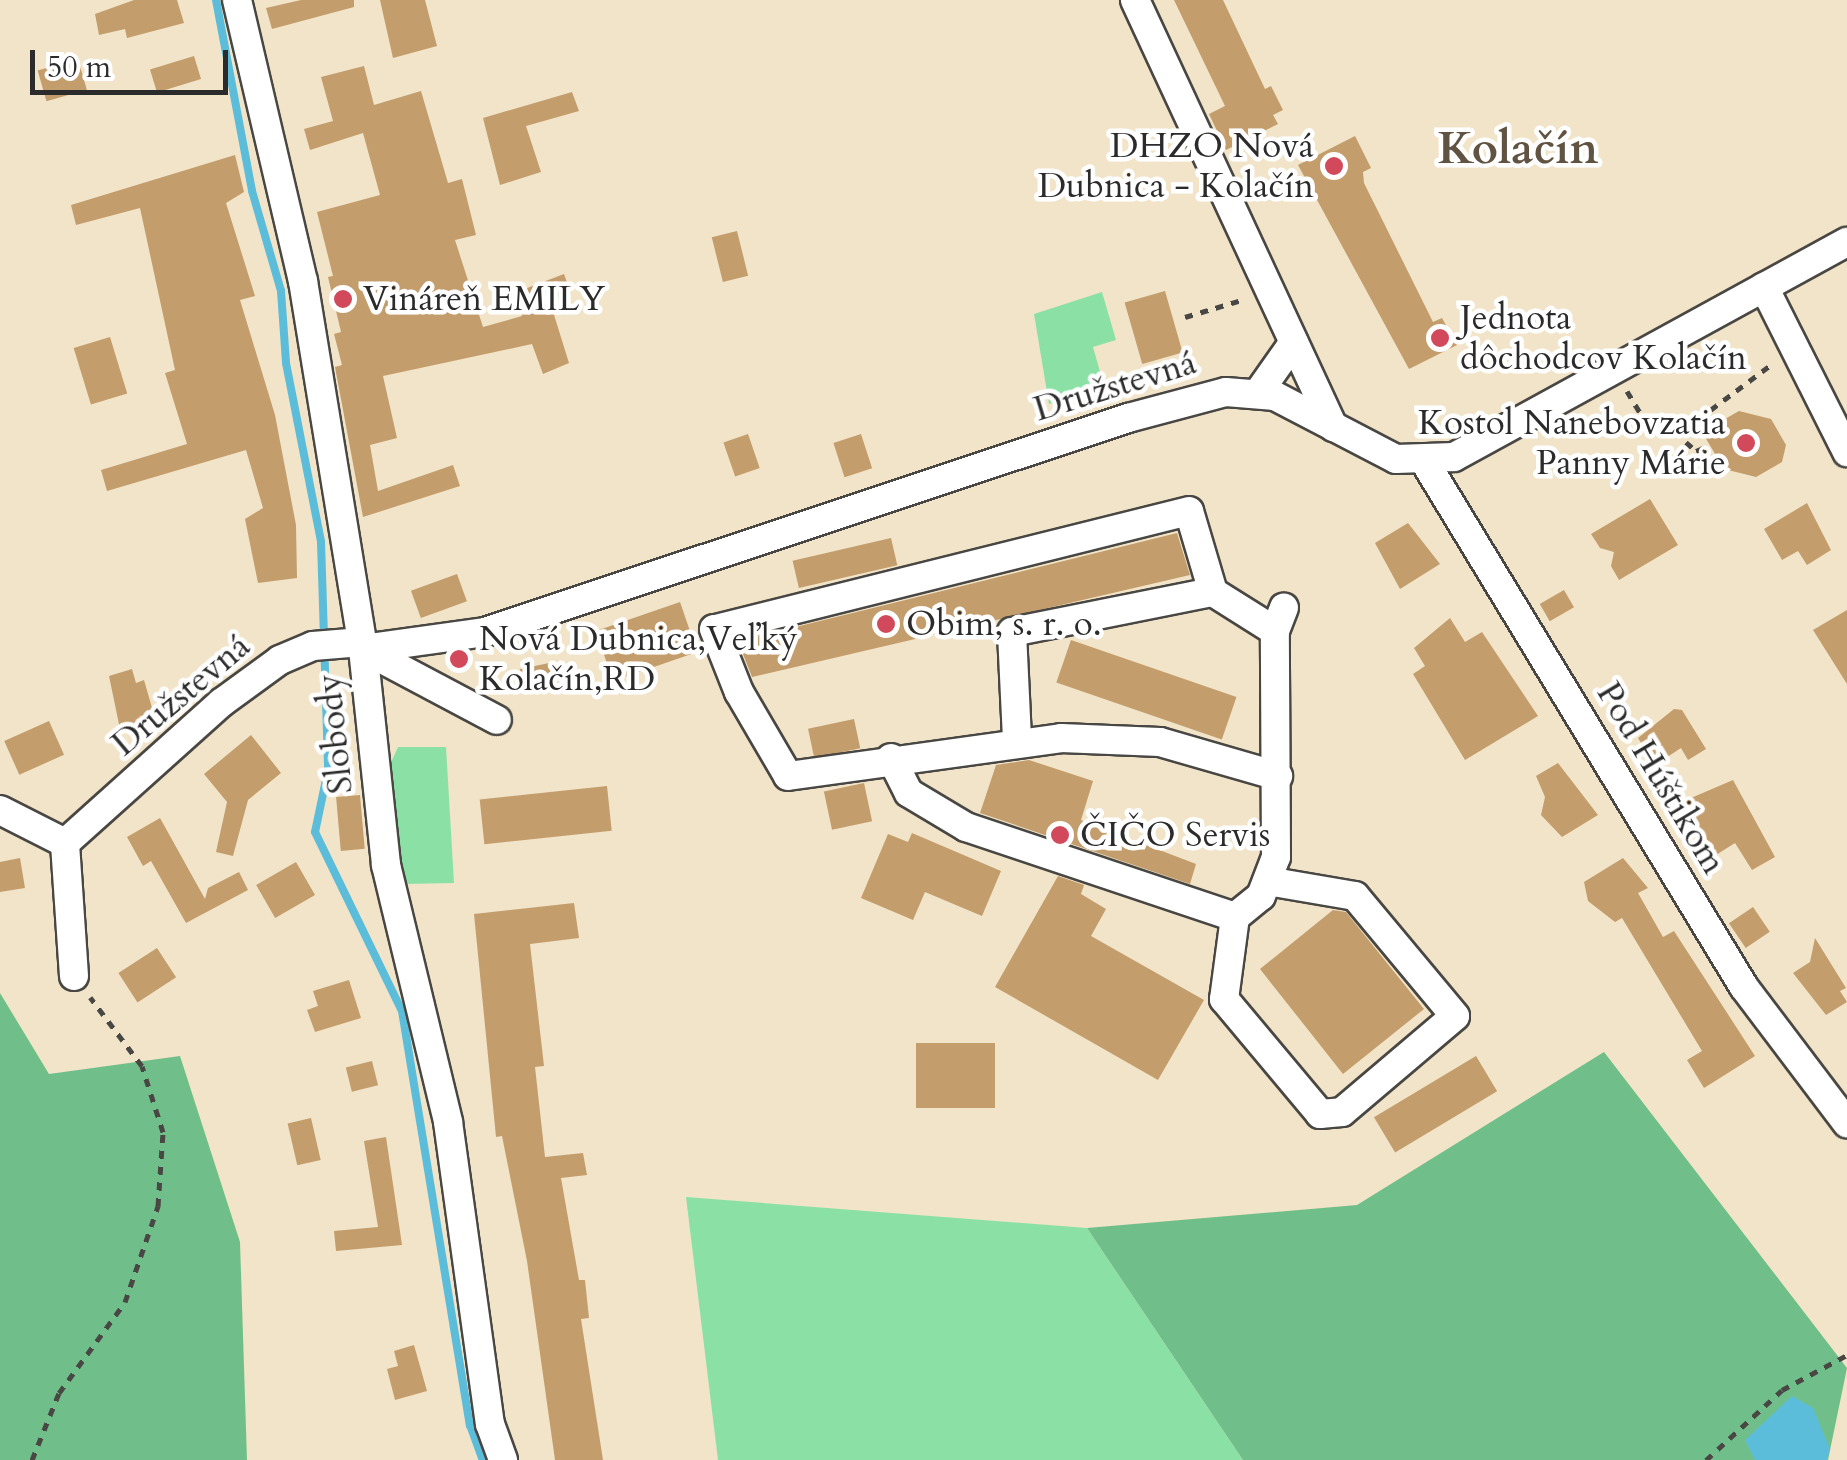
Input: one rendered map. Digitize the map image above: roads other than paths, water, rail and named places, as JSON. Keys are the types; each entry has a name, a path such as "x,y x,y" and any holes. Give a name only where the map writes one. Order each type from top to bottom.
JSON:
{"street":[{"name":"Slobody","path":"237,0 303,281 343,645 386,865 448,1122 490,1424 503,1460"},
{"path":"1135,0 1333,427"},
{"path":"1425,462 1482,446 1847,242"},
{"path":"1764,288 1847,452"},
{"path":"1258,393 1294,342"},
{"name":"Družstevná","path":"65,843 221,703 280,660 343,645 485,632 1128,418 1226,392 1258,393 1396,459 1425,462"},
{"name":"Pod Húštikom","path":"1425,462 1744,987 1847,1123"},
{"path":"1213,592 1189,511 714,629 739,692 788,776 1017,739 1160,742 1278,776"},
{"path":"1017,739 1012,632 1213,592 1279,620 1276,857 1267,880 1262,896 1235,917 1224,998 1320,1114 1342,1112 1454,1016 1355,896 1267,880"},
{"path":"343,645 496,720"},
{"path":"891,758 909,793 966,827 1235,917"},
{"path":"0,810 65,843 74,976"}],"water":[{"path":"1792,1396 1813,1408 1830,1449 1827,1460 1755,1460 1745,1440"}],"waterway":[{"path":"216,0 252,191 281,291 286,363 321,542 328,770 315,832 402,1011 470,1425 483,1460"}],"place":[{"name":"DHZO Nová Dubnica - Kolačín","path":"1334,166"},
{"name":"Vináreň EMILY","path":"343,299"},
{"name":"Jednota dôchodcov Kolačín","path":"1440,338"},
{"name":"Kostol Nanebovzatia Panny Márie","path":"1746,443"},
{"name":"Obim, s. r. o.","path":"886,624"},
{"name":"Nová Dubnica,Veľký Kolačín,RD","path":"459,659"},
{"name":"ČIČO Servis","path":"1060,835"}],"district":[{"name":"Kolačín","path":"1518,149"}]}
